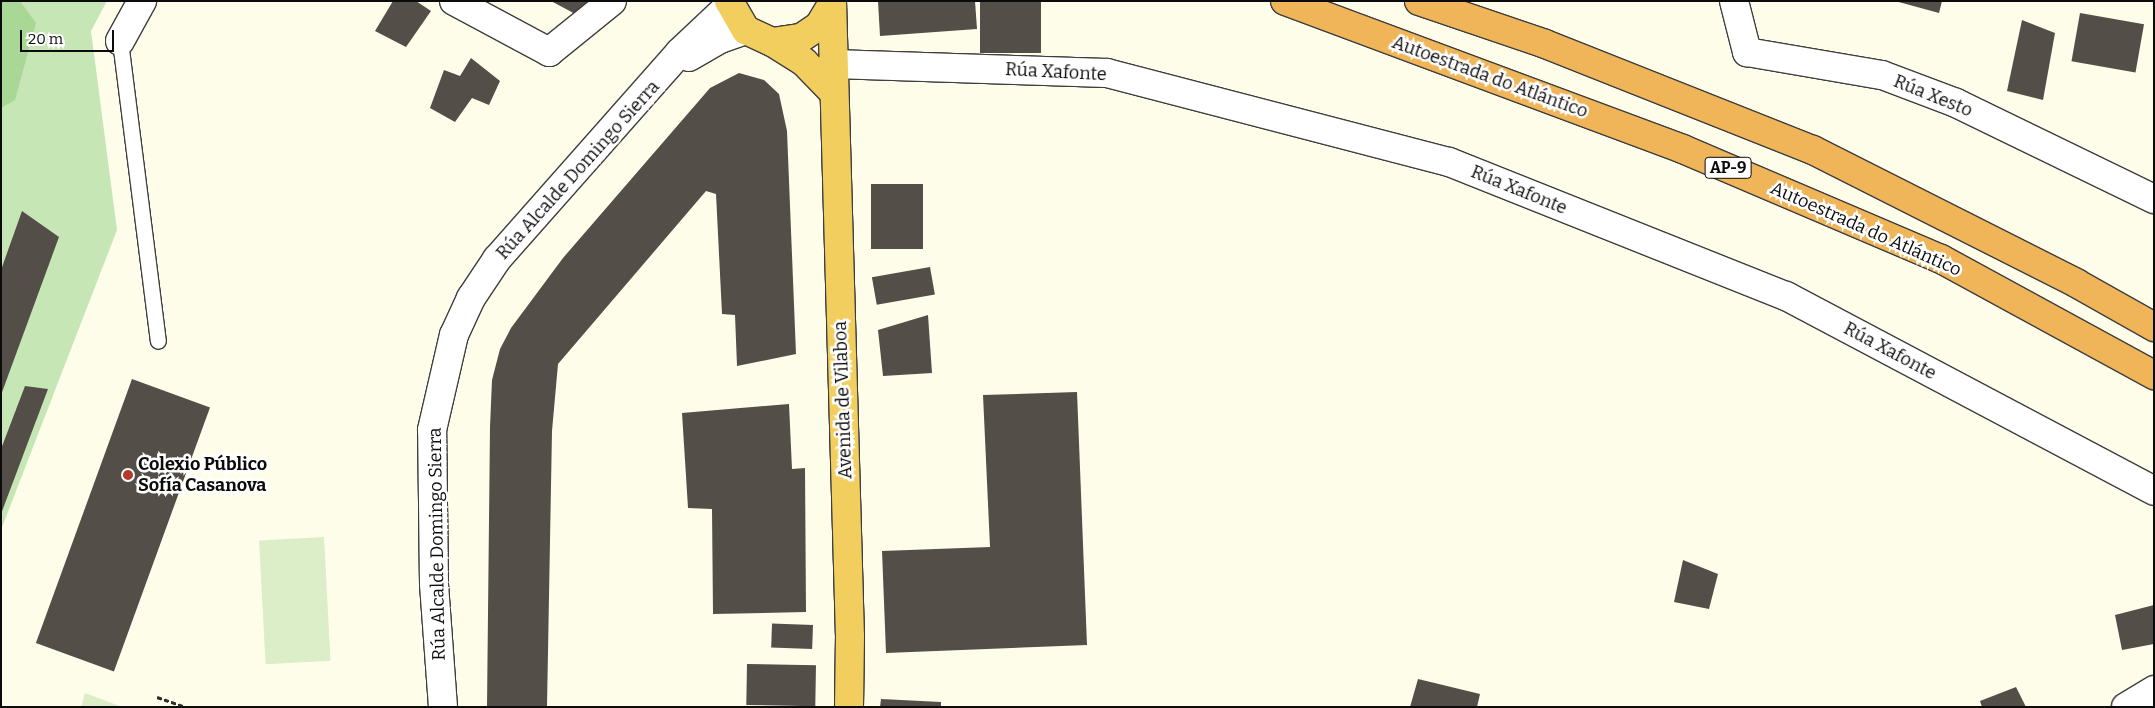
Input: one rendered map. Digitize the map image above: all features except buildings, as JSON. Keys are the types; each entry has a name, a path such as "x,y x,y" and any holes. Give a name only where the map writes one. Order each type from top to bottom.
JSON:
{"highway":[{"name":"Autoestrada do Atlántico","path":"1285,1 1683,149 1932,256 2154,375"},
{"path":"1419,1 1544,44 1813,150 2076,283 2154,328"},
{"path":"729,3 746,30 772,42 804,62 834,93"},
{"name":"Avenida de Vilaboa","path":"772,42 801,38 819,26 831,5"},
{"name":"Avenida de Vilaboa","path":"831,5 850,636 849,707"}],"street":[{"path":"120,41 142,1"},
{"path":"454,1 549,52 612,1"},
{"name":"Rúa Xesto","path":"1734,1 1747,52 1882,75 1956,103 2154,199"},
{"name":"Rúa Alcalde Domingo Sierra","path":"443,707 434,584 432,430 454,335 471,298 497,258 666,71 679,53 729,3"},
{"name":"Rúa Alcalde Domingo Sierra","path":"666,71 720,39 746,30"},
{"name":"Rúa Xafonte","path":"832,64 1107,73 1449,162 1786,296 2154,491"},
{"path":"2126,707 2154,690"}],"lane":[{"path":"120,41 158,341"}],"path":[{"path":"157,697 186,707"}],"green space":[{"path":"1,1 107,1 91,31 117,230 1,530"},
{"path":"1,1 20,1 36,23 15,100 1,108"},
{"path":"324,537 330,661 266,664 259,540"},
{"path":"85,693 122,707 81,707"}],"place":[{"name":"Colexio Público Sofía Casanova","path":"128,475"}]}
